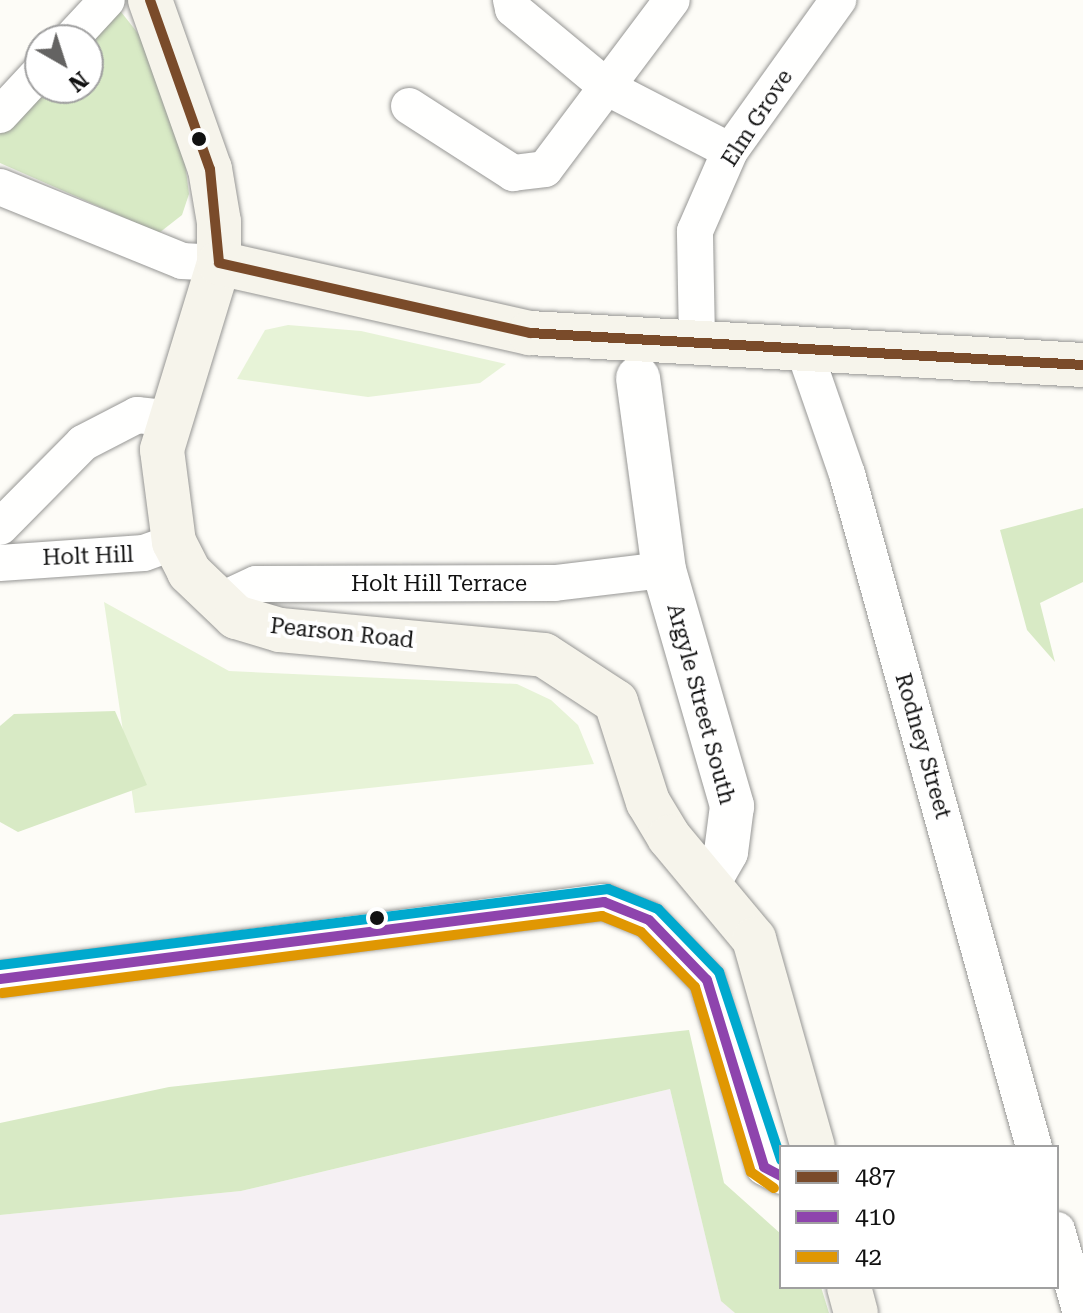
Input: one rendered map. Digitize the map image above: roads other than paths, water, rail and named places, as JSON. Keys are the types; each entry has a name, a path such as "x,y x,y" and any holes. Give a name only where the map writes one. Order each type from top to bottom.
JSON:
{"main road":[{"path":"150,0 210,169 219,263 530,333 697,340 1083,365"},
{"name":"Pearson Road","path":"219,263 167,418 161,484 174,542 217,602 236,617 280,630 470,642 544,655 584,674 616,702 648,802 709,882"},
{"path":"709,882 754,939 812,1145"},
{"path":"850,1289 856,1313"}],"street":[{"path":"85,24 107,0"},
{"path":"511,0 513,9 608,88 730,151"},
{"path":"409,106 513,173 545,169 672,0"},
{"name":"Elm Grove","path":"697,340 695,231 730,151 838,0"},
{"path":"0,115 24,89"},
{"path":"0,187 182,261 219,263"},
{"name":"Rodney Street","path":"803,347 822,398 1033,1145"},
{"name":"Argyle Street South","path":"638,378 664,570 732,806 726,852 709,882"},
{"path":"0,527 83,443 137,415 167,418"},
{"name":"Holt Hill","path":"0,563 144,553 174,542"},
{"name":"Holt Hill Terrace","path":"217,602 256,584 555,583 664,570"},
{"path":"0,979 604,902 649,920 707,980 764,1167 779,1175"},
{"path":"1059,1237 1081,1313"}]}
